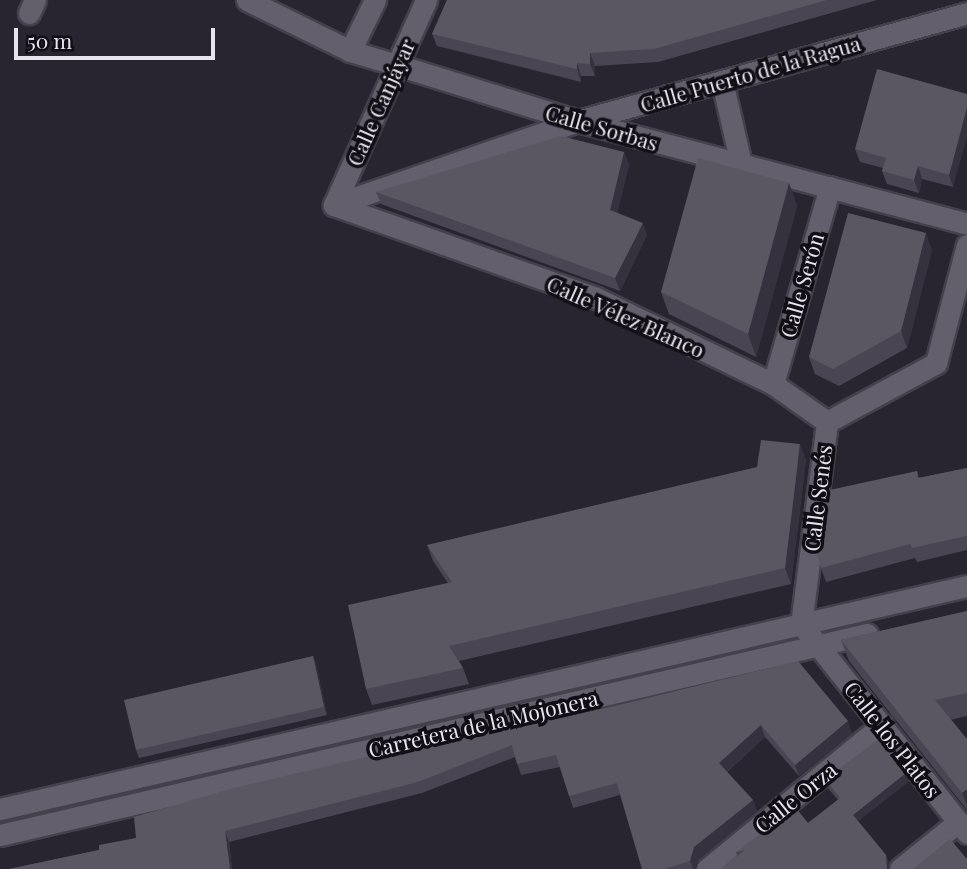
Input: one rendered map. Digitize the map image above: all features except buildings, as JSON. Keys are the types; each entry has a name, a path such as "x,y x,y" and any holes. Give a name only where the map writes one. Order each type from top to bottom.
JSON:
{"street":[{"name":"Calle Sorbas","path":"247,0 350,51 578,121 967,224"},
{"path":"350,51 375,0"},
{"name":"Calle Canjáyar","path":"334,205 426,0"},
{"name":"Calle Puerto de la Ragua","path":"334,205 578,121 967,13"},
{"path":"722,81 741,164"},
{"name":"Calle Serón","path":"773,384 830,187"},
{"name":"Calle Vélez Blanco","path":"334,205 596,298 773,384 827,422"},
{"name":"Calle Senés","path":"801,624 827,422 936,363 967,244"},
{"name":"Carretera de la Mojonera","path":"0,809 967,586"},
{"path":"801,624 818,645"},
{"name":"Carretera de la Mojonera","path":"0,835 886,630"},
{"name":"Calle los Platos","path":"818,645 963,827"},
{"name":"Calle Orza","path":"707,869 882,725"},
{"path":"900,869 963,827"}]}
